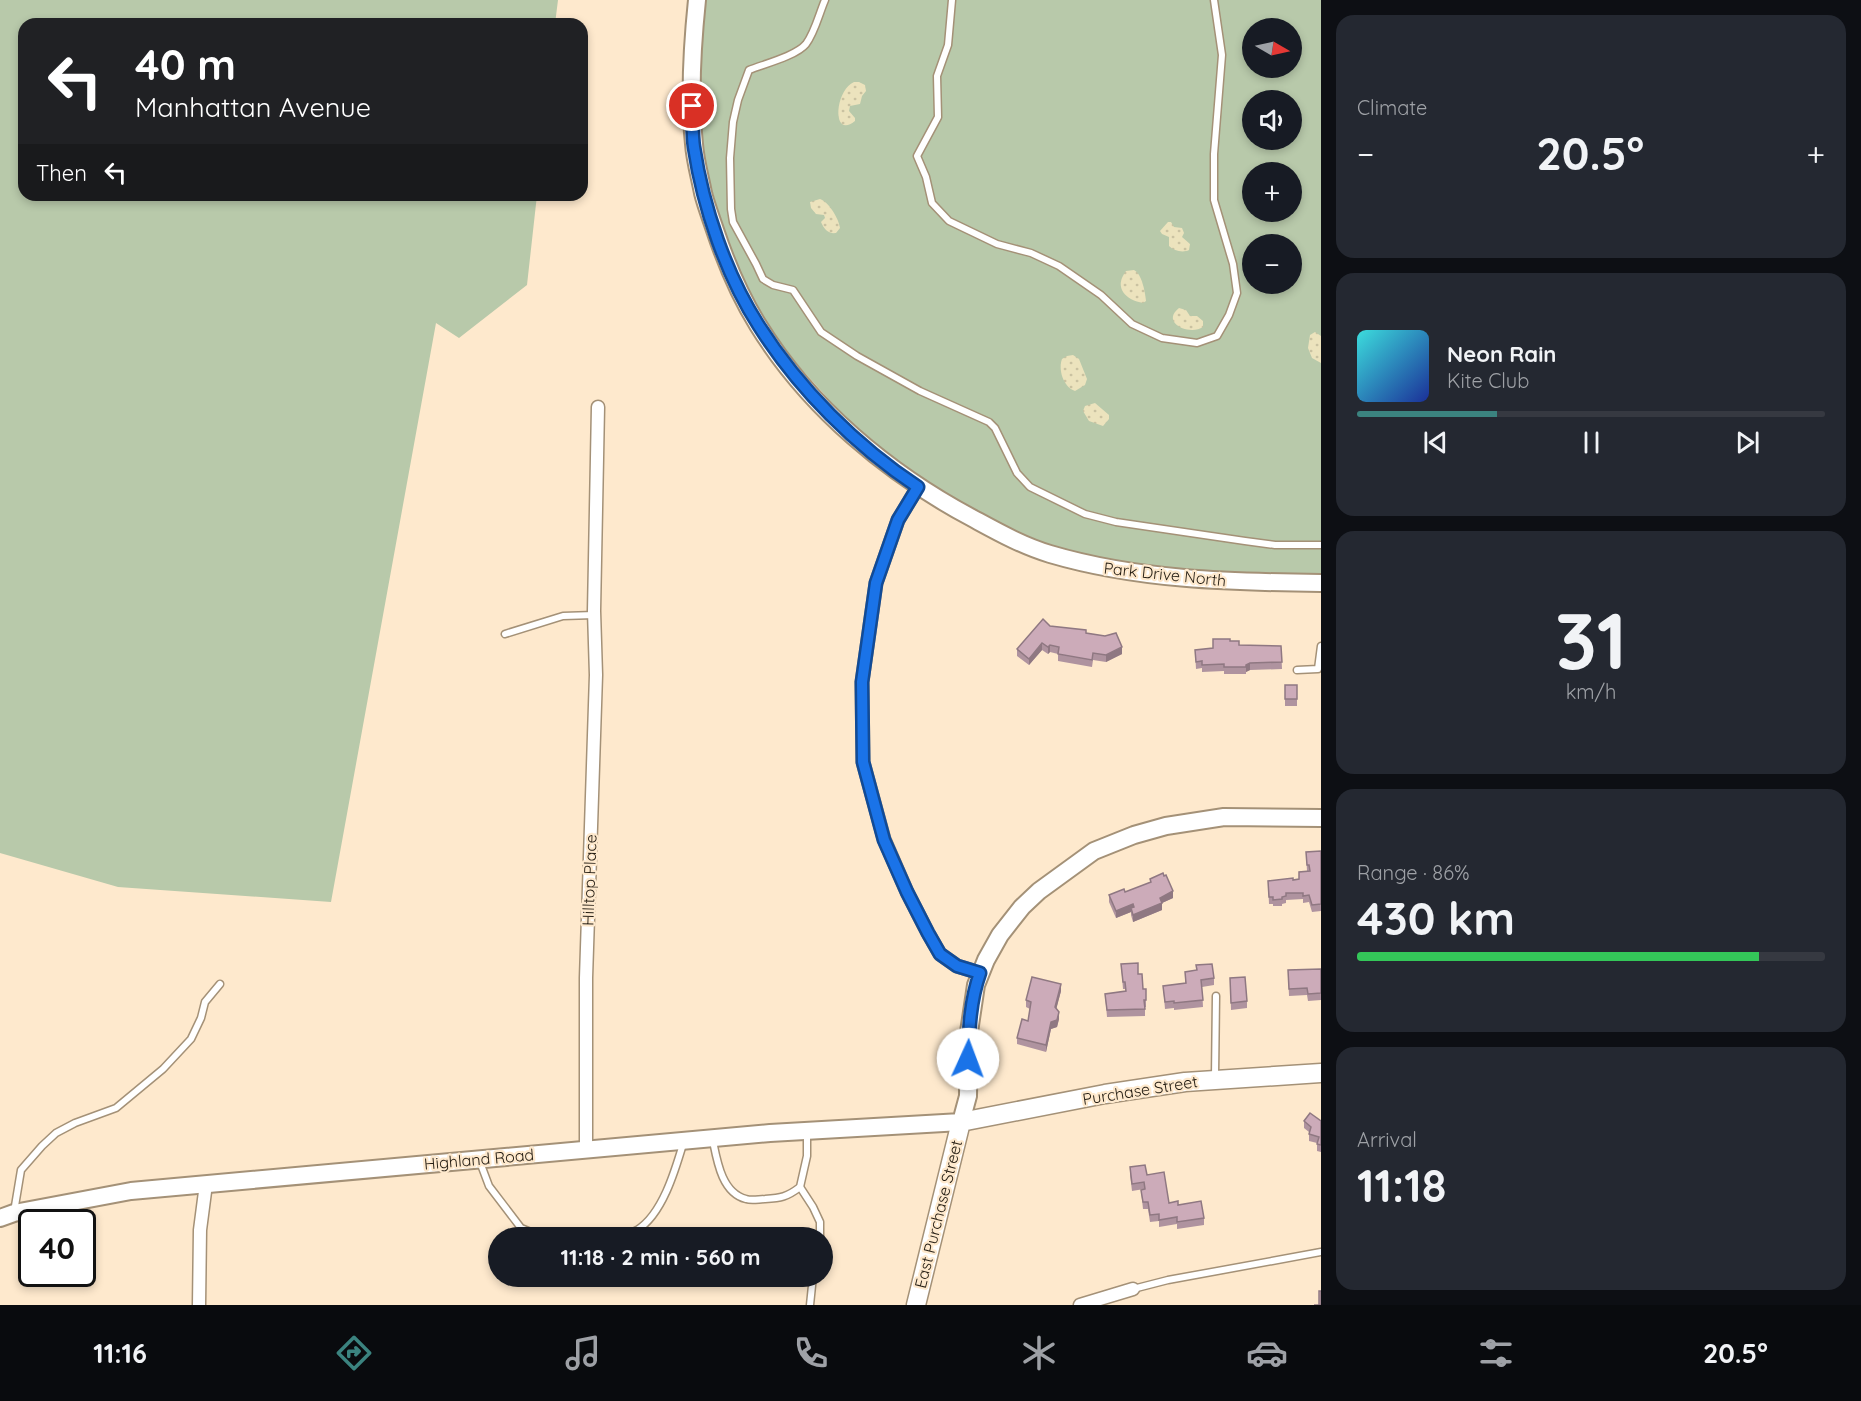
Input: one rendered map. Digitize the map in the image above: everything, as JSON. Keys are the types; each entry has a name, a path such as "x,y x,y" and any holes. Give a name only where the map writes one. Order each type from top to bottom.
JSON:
{"main road":[{"name":"Purchase Street","path":"961,1122 1185,1082 1321,1073"},
{"name":"East Purchase Street","path":"916,1305 961,1122"}],"street":[{"name":"Park Drive North","path":"697,0 692,83 694,146 704,195 722,249 736,284 758,325 785,363 857,440 918,487 944,503 1008,538 1047,553 1090,565 1136,573 1240,582 1321,583"},
{"name":"Hilltop Place","path":"585,1150 586,978 596,675 594,613 598,407"},
{"path":"918,487 898,520 876,583 862,682 863,762 884,840 928,933 940,954 957,966 980,973"},
{"path":"961,1122 968,1096 971,1011 980,973 1000,935 1022,907 1040,890 1094,851 1134,835 1166,826 1224,817 1321,818"},
{"name":"Highland Road","path":"7,1215 131,1191 712,1138 961,1122"},
{"path":"199,1305 200,1230 207,1184"},
{"path":"1080,1305 1133,1289"}],"lane":[{"path":"825,0 810,38 804,47 749,70 733,122 730,158 733,222 763,279 773,285 793,290 821,332 857,356 920,391 989,422 995,428 1017,473 1030,487 1054,500 1085,514 1126,523 1245,541 1275,544 1321,544"},
{"path":"952,0 948,45 937,76 938,117 917,156 926,177 932,202 949,221 997,244 1031,253 1059,266 1101,295 1132,324 1162,338 1197,343 1217,336 1229,315 1237,293 1233,264 1214,200 1214,154 1222,55 1214,0"},
{"path":"505,634 563,616 594,613"},
{"path":"1297,670 1318,669 1321,646"},
{"path":"7,1215 21,1170 42,1146 56,1133 75,1123 116,1108 163,1069 191,1039 201,1018 205,1002 220,984"},
{"path":"1215,1080 1216,996"},
{"path":"712,1138 719,1168 733,1193 747,1200 767,1199 788,1196 800,1187 807,1156 807,1131"},
{"path":"641,1227 656,1211 676,1168 684,1141"},
{"path":"479,1159 489,1186 520,1227"},
{"path":"800,1187 813,1207 820,1227"},
{"path":"1133,1289 1168,1280 1321,1252"},
{"path":"810,1305 812,1287"}],"green space":[{"path":"0,0 558,0 556,18 18,18 18,201 536,201 527,285 459,338 436,323 331,902 118,887 0,853"},
{"path":"706,0 1321,0 1321,576 1227,575 1132,566 1058,549 988,520 914,476 842,414 778,343 728,251 701,147 701,44"}],"sand":[{"path":"854,82 865,85 866,91 860,104 850,106 849,111 855,121 848,125 842,124 838,112 839,103 847,87"},
{"path":"820,199 830,207 838,220 840,228 836,233 831,233 823,227 821,222 825,218 824,215 816,214 811,208 810,202"},
{"path":"1168,222 1171,222 1174,227 1182,228 1184,233 1182,237 1190,244 1189,250 1179,251 1169,246 1169,237 1160,231"},
{"path":"1134,270 1143,284 1146,301 1143,303 1131,299 1121,288 1122,277 1126,271"},
{"path":"1179,308 1186,310 1190,316 1197,316 1203,321 1203,327 1191,330 1175,323 1174,313"},
{"path":"1315,332 1321,336 1321,363 1312,358 1308,348 1310,335"},
{"path":"1073,355 1079,359 1087,379 1085,385 1075,391 1067,386 1062,377 1061,368 1062,359"},
{"path":"1095,403 1109,415 1109,419 1103,426 1089,421 1083,411 1085,406"}],"building":[{"path":"1043,619 1050,626 1086,630 1086,633 1105,636 1116,633 1122,647 1106,655 1093,653 1092,660 1058,654 1059,647 1050,645 1048,647 1042,643 1029,659 1017,649"},
{"path":"1213,639 1239,641 1239,645 1281,646 1282,662 1250,663 1246,667 1224,667 1224,664 1202,665 1202,661 1196,662 1195,650 1213,648"},
{"path":"1285,685 1297,685 1297,699 1285,699"},
{"path":"1321,851 1321,904 1312,905 1309,895 1303,896 1303,893 1286,893 1282,899 1273,900 1273,897 1269,897 1268,881 1299,879 1299,872 1310,871 1306,852"},
{"path":"1163,873 1173,891 1160,898 1162,903 1133,915 1131,908 1134,907 1133,904 1116,911 1109,895 1124,889 1125,892 1151,882 1150,879"},
{"path":"1138,963 1138,974 1142,974 1143,989 1146,989 1145,1009 1107,1010 1105,994 1126,991 1121,964"},
{"path":"1212,964 1214,978 1201,980 1203,1000 1165,1002 1163,986 1186,983 1185,972 1197,970 1196,965"},
{"path":"1321,969 1321,993 1308,994 1307,988 1289,989 1288,970"},
{"path":"1032,977 1061,984 1055,1007 1059,1012 1057,1020 1051,1022 1046,1045 1017,1038 1022,1019 1028,1021 1031,1002 1026,1000"},
{"path":"1245,977 1247,1001 1231,1003 1230,978"},
{"path":"1310,1113 1321,1121 1321,1145 1317,1144 1319,1137 1309,1134 1311,1127 1304,1121"},
{"path":"1145,1165 1147,1175 1164,1172 1169,1203 1178,1201 1178,1205 1201,1201 1204,1218 1177,1222 1177,1217 1159,1220 1159,1214 1150,1215 1148,1202 1143,1202 1141,1190 1145,1189 1144,1182 1132,1184 1130,1167"},
{"path":"1319,1291 1321,1291 1321,1305 1319,1305"}],"route":[{"path":"692,106 694,146 704,195 736,284 758,325 785,363 820,403 857,440 918,487 898,520 876,583 862,682 863,762 884,840 928,933 940,954 957,966 980,973 971,1011 968,1059"}]}
